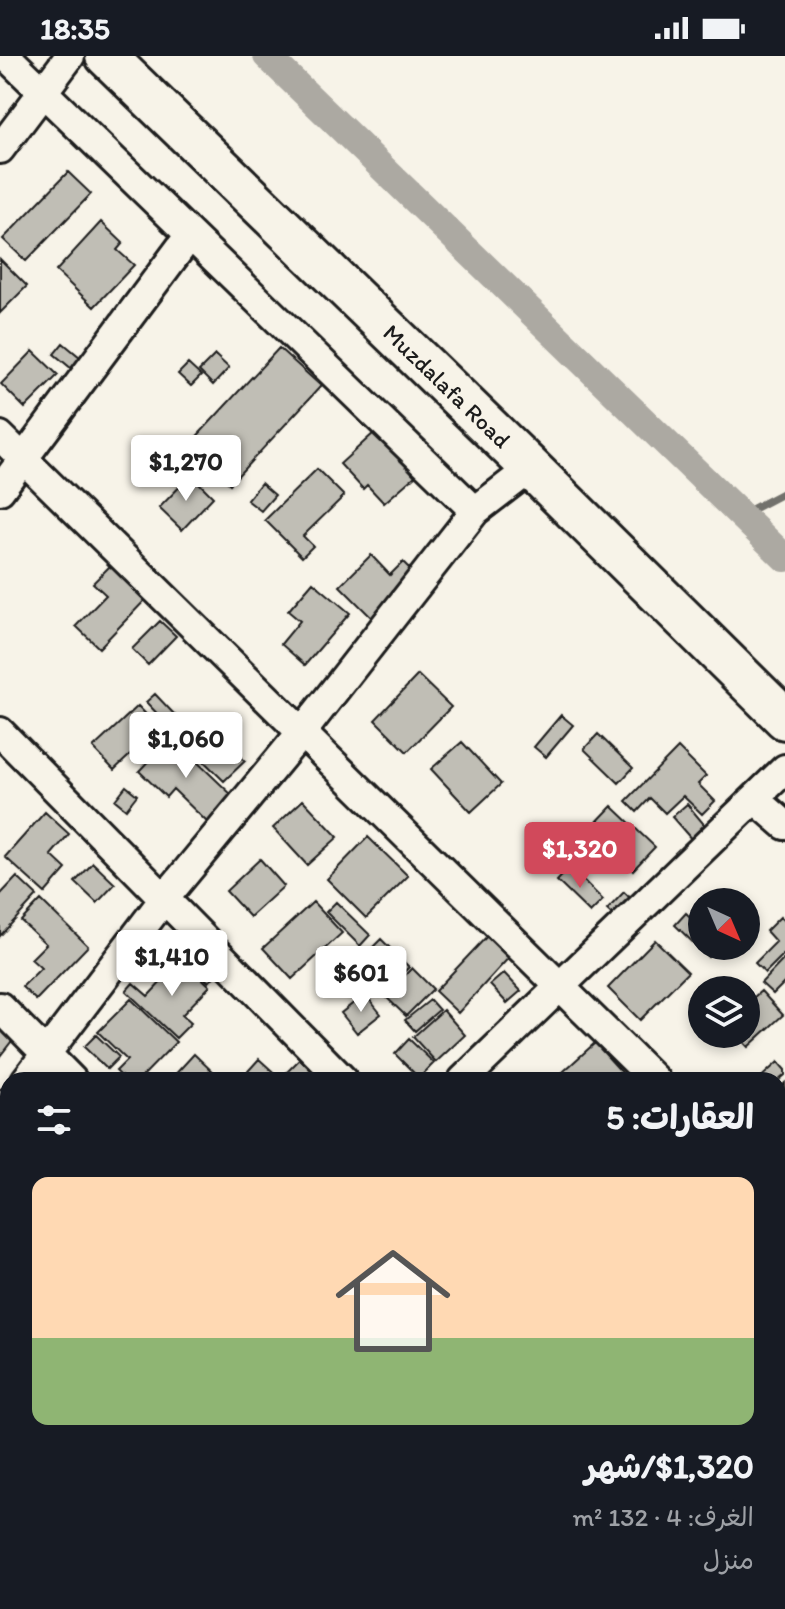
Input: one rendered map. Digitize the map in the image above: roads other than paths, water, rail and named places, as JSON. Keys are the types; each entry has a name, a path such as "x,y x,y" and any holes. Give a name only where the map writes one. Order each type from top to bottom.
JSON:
{"street":[{"path":"6,56 475,511"},
{"path":"0,149 70,56"},
{"name":"Muzdalafa Road","path":"106,56 785,719"},
{"path":"0,490 190,235"},
{"path":"0,436 647,1072"},
{"path":"32,1072 164,899 302,732 475,511 531,468"},
{"path":"0,732 335,1072"},
{"path":"471,1072 785,769"},
{"path":"755,799 785,825"},
{"path":"0,1007 64,1072"}],"waterway":[{"path":"267,56 785,558"},
{"path":"741,515 785,492"}]}
